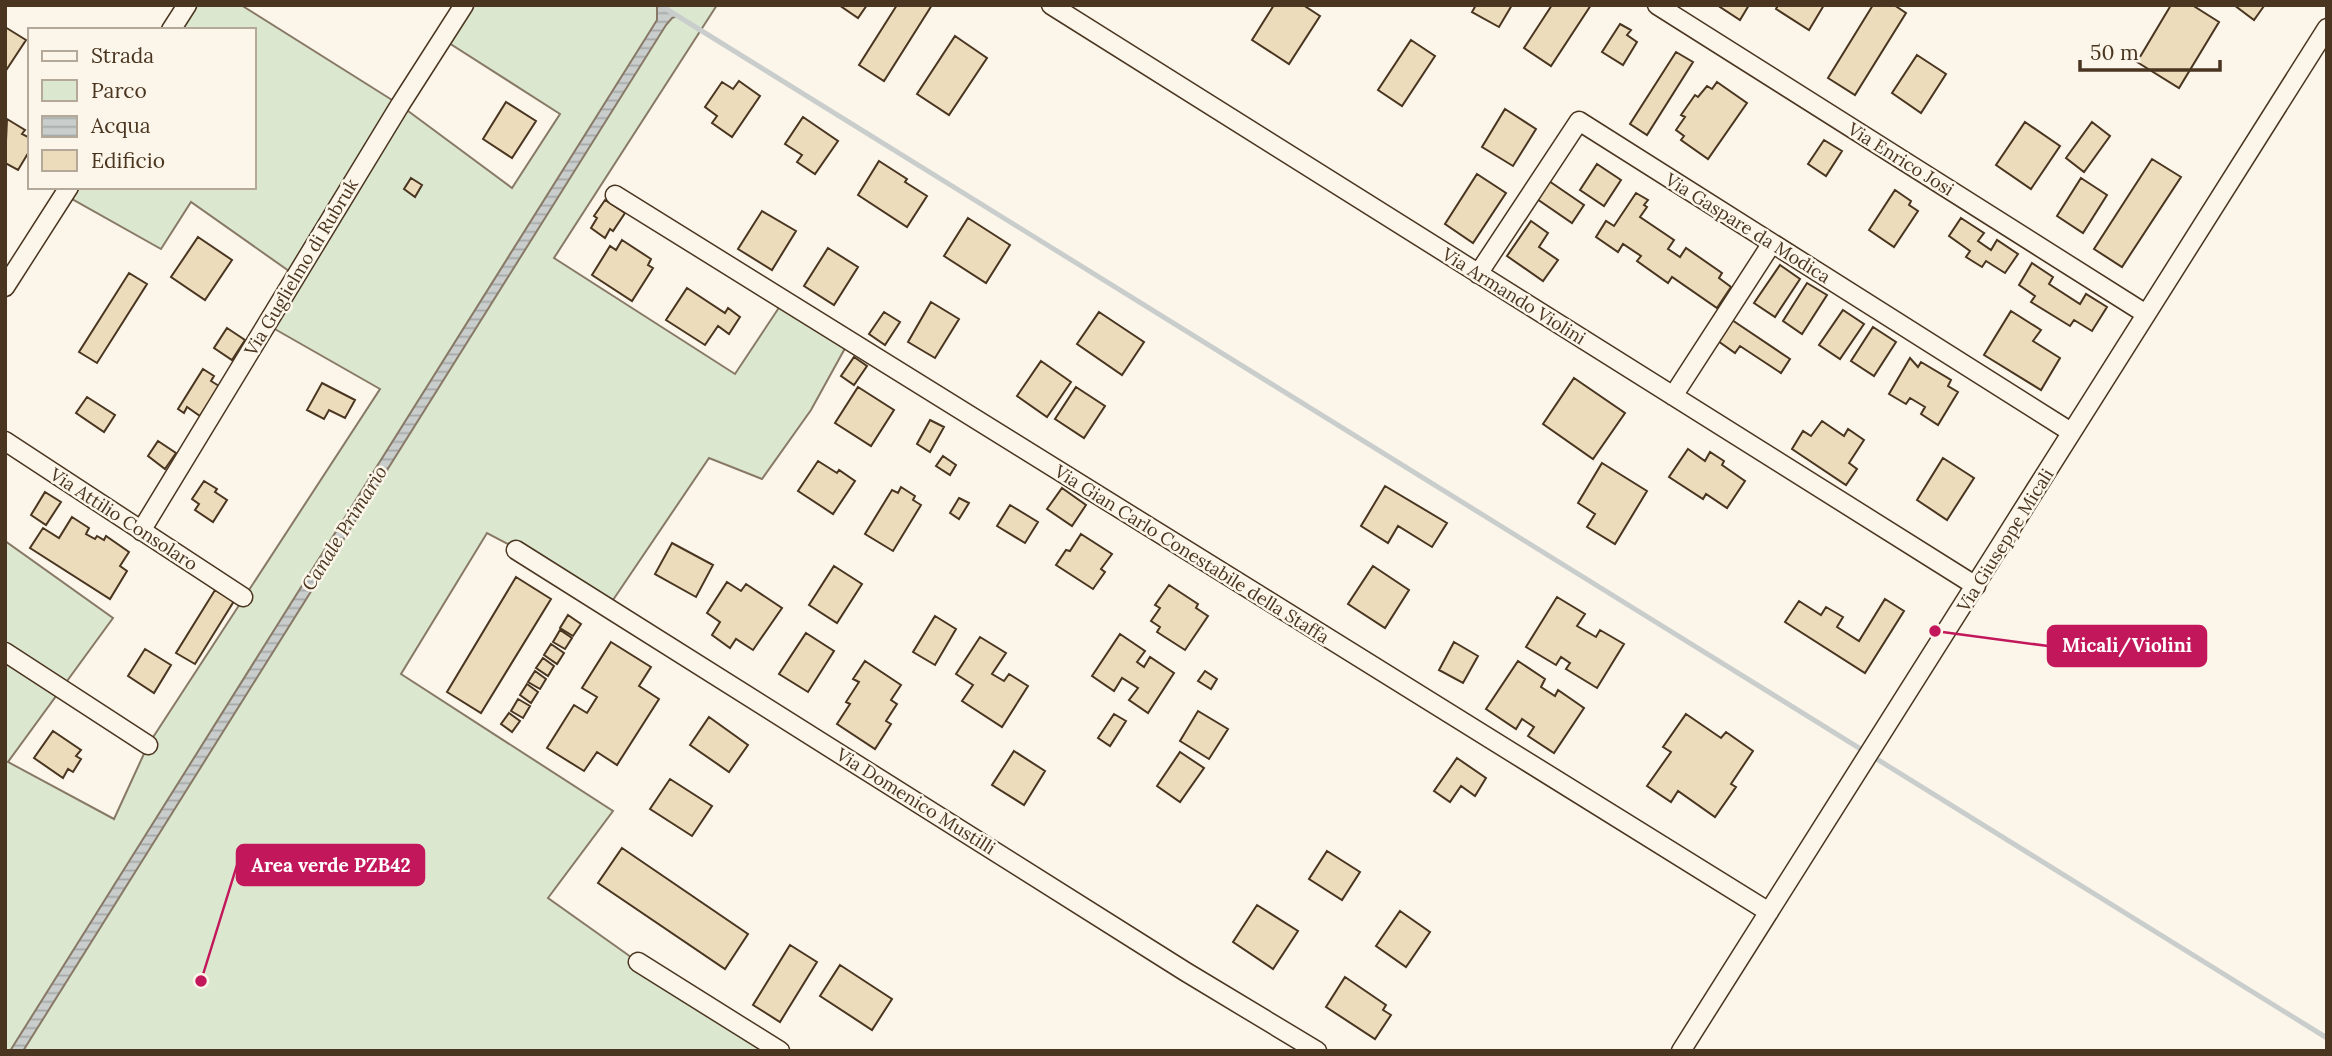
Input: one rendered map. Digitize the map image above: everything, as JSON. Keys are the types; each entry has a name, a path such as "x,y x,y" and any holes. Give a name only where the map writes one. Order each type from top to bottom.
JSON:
{"street":[{"path":"172,28 187,5"},
{"name":"Via Guglielmo di Rubruk","path":"141,531 386,128 464,5"},
{"name":"Via Armando Violini","path":"1051,5 1976,586"},
{"name":"Via Enrico Josi","path":"1657,5 2146,314"},
{"name":"Via Giuseppe Micali","path":"1681,1051 2327,28"},
{"name":"Via Gaspare da Modica","path":"1478,274 1579,121 2071,432"},
{"path":"5,287 68,189"},
{"name":"Via Gian Carlo Conestabile della Staffa","path":"615,195 1769,912"},
{"path":"1673,396 1772,243"},
{"name":"Via Attilio Consolaro","path":"5,441 243,597"},
{"name":"Via Domenico Mustilli","path":"516,550 1186,972 1317,1051"},
{"path":"5,652 148,745"},
{"path":"638,962 780,1051"}],"green space":[{"path":"187,5 241,5 400,105 512,188 560,114 438,36 458,5 717,5 554,258 735,374 784,300 849,341 811,410 762,479 709,458 613,600 487,533 401,674 613,811 548,898 638,962 780,1051 5,1051 5,541 113,618 8,762 114,819 148,745 380,389 266,324 296,276 191,202 161,249 65,195 68,189 256,189 256,28 172,28"}],"water":[{"name":"Canale Primario","path":"657,5 677,16 666,25 23,1051 10,1051 657,20"}],"building":[{"path":"839,5 867,5 858,18"},
{"path":"897,5 932,5 884,81 859,65"},
{"path":"1274,5 1303,5 1320,16 1289,64 1252,40"},
{"path":"1476,5 1512,5 1499,27 1472,12"},
{"path":"1552,5 1591,5 1551,66 1524,48"},
{"path":"1717,5 1749,5 1740,20"},
{"path":"1778,5 1824,5 1809,30 1776,9"},
{"path":"1873,5 1894,5 1906,13 1855,95 1828,78"},
{"path":"2171,5 2192,5 2219,22 2179,88 2137,62"},
{"path":"2234,5 2264,5 2264,6 2254,20"},
{"path":"1620,24 1631,30 1627,35 1637,42 1623,65 1602,52"},
{"path":"5,27 26,40 5,72"},
{"path":"955,36 987,58 949,115 917,94"},
{"path":"1411,40 1435,56 1402,106 1378,90"},
{"path":"1676,52 1693,62 1647,135 1630,124"},
{"path":"1917,55 1946,74 1921,113 1892,93"},
{"path":"739,81 760,96 732,137 712,123 717,116 705,107 722,82 733,89"},
{"path":"1717,82 1747,103 1708,159 1681,140 1684,136 1676,130 1685,117 1681,115 1695,95 1698,97 1707,86 1712,89"},
{"path":"506,102 536,121 512,158 483,139"},
{"path":"1505,109 1536,129 1513,166 1482,147"},
{"path":"803,117 838,141 815,174 797,162 802,155 785,144"},
{"path":"7,119 25,130 22,134 28,137 28,153 18,170 5,163"},
{"path":"2025,122 2060,146 2031,189 1996,165"},
{"path":"2092,122 2110,136 2084,172 2066,158"},
{"path":"1824,140 1842,151 1826,176 1808,164"},
{"path":"2152,159 2181,177 2122,267 2094,249"},
{"path":"879,161 927,196 907,227 858,195"},
{"path":"1597,164 1621,180 1604,206 1580,190"},
{"path":"1477,174 1506,193 1473,243 1445,224"},
{"path":"411,178 422,185 415,197 404,189"},
{"path":"2081,178 2107,195 2083,233 2057,216"},
{"path":"1549,181 1584,205 1572,223 1537,199"},
{"path":"1895,190 1911,201 1909,205 1918,211 1894,247 1869,230"},
{"path":"1636,193 1648,200 1640,217 1674,240 1668,249 1680,257 1686,248 1722,273 1719,278 1731,287 1717,308 1672,277 1668,283 1637,261 1641,256 1623,244 1618,252 1596,237 1606,221 1614,226"},
{"path":"605,200 625,213 605,238 591,228 597,218 594,216"},
{"path":"762,211 796,231 772,270 738,249"},
{"path":"968,218 1010,245 986,283 944,256"},
{"path":"1961,218 1984,233 1978,241 1991,250 1997,240 2018,254 2005,273 1986,261 1982,267 1966,257 1970,251 1949,236"},
{"path":"1531,221 1548,233 1539,247 1558,260 1543,281 1507,256"},
{"path":"198,237 232,260 205,300 171,277"},
{"path":"622,240 651,259 648,265 653,268 632,301 592,275 610,246 616,250"},
{"path":"828,248 858,267 834,305 804,286"},
{"path":"2032,263 2053,277 2049,284 2080,304 2086,294 2107,307 2092,331 2074,320 2070,326 2031,302 2035,296 2019,285"},
{"path":"1780,265 1800,279 1775,317 1754,303"},
{"path":"129,273 147,284 97,363 79,352"},
{"path":"1807,283 1827,295 1802,334 1783,321"},
{"path":"687,288 725,313 728,308 740,317 729,334 718,326 705,345 666,320"},
{"path":"931,302 959,319 935,358 908,342"},
{"path":"1843,310 1864,324 1840,359 1819,345"},
{"path":"2011,311 2041,330 2033,341 2060,358 2041,390 1984,355"},
{"path":"884,312 900,322 885,345 869,334"},
{"path":"1099,312 1144,342 1122,375 1077,344"},
{"path":"1732,320 1790,359 1781,373 1740,346 1735,353 1718,341"},
{"path":"1873,327 1896,342 1874,376 1851,361"},
{"path":"227,328 245,340 232,360 214,348"},
{"path":"854,357 867,366 854,385 841,376"},
{"path":"1910,358 1918,367 1921,362 1951,380 1948,386 1958,392 1938,425 1921,414 1925,407 1910,398 1906,404 1889,394"},
{"path":"1041,361 1071,382 1047,417 1017,396"},
{"path":"203,369 214,376 211,381 219,386 200,416 187,407 184,413 178,409"},
{"path":"1574,378 1625,413 1593,459 1543,424"},
{"path":"322,383 355,400 345,418 329,410 324,419 307,410"},
{"path":"858,387 894,410 871,446 835,423"},
{"path":"1076,387 1105,406 1084,438 1055,419"},
{"path":"87,397 115,415 104,432 76,413"},
{"path":"930,420 944,427 930,452 917,444"},
{"path":"1822,421 1844,436 1848,429 1864,440 1849,463 1857,469 1846,485 1792,449 1803,431 1811,436"},
{"path":"158,441 176,453 165,469 148,456"},
{"path":"1688,449 1705,461 1710,452 1724,461 1722,465 1745,481 1727,508 1706,494 1703,499 1669,477"},
{"path":"943,456 956,465 950,475 936,466"},
{"path":"1943,458 1974,478 1947,520 1917,500"},
{"path":"818,461 855,481 833,514 798,491"},
{"path":"1602,463 1647,491 1615,544 1587,527 1595,514 1578,503"},
{"path":"204,481 217,489 215,492 227,500 213,522 195,510 199,504 192,499"},
{"path":"1385,486 1447,523 1432,547 1398,526 1388,543 1361,526"},
{"path":"901,487 915,496 913,500 921,505 893,551 865,534 892,490 898,493"},
{"path":"1062,488 1086,505 1072,526 1047,509"},
{"path":"45,492 61,502 46,525 31,515"},
{"path":"959,498 969,503 959,519 950,513"},
{"path":"1010,505 1038,522 1025,543 997,526"},
{"path":"72,517 89,528 86,534 104,540 106,536 129,552 120,566 127,571 110,599 30,548 43,528 59,538"},
{"path":"1081,534 1112,554 1101,569 1105,572 1093,589 1056,565 1066,550 1070,551"},
{"path":"672,543 713,565 696,597 655,574"},
{"path":"834,566 862,584 837,623 809,605"},
{"path":"1373,566 1409,590 1385,628 1348,604"},
{"path":"516,577 551,599 481,713 447,692"},
{"path":"727,582 741,591 746,584 782,608 753,650 736,639 730,648 712,635 720,622 707,613"},
{"path":"1169,585 1198,604 1196,608 1208,616 1185,650 1157,632 1160,627 1151,621 1160,608 1155,605"},
{"path":"215,590 234,601 195,664 176,653"},
{"path":"1557,597 1585,614 1577,626 1596,637 1600,630 1624,644 1597,688 1566,669 1570,663 1561,657 1556,665 1526,647"},
{"path":"1885,599 1904,611 1865,673 1785,622 1799,601 1821,615 1826,607 1843,617 1837,627 1859,641"},
{"path":"568,615 581,624 573,636 560,628"},
{"path":"935,616 956,629 935,665 913,652"},
{"path":"560,630 572,638 565,649 553,642"},
{"path":"806,633 834,651 808,692 779,674"},
{"path":"1120,634 1145,651 1137,662 1144,667 1150,657 1174,673 1148,713 1129,700 1138,688 1122,678 1114,691 1092,676"},
{"path":"980,637 1006,653 992,674 1004,681 1009,674 1028,686 1002,727 962,701 973,685 956,674"},
{"path":"611,642 651,667 639,686 659,699 617,765 597,752 584,771 547,748 574,705 587,713 597,697 582,688"},
{"path":"1454,642 1478,656 1463,683 1439,670"},
{"path":"551,644 564,653 557,664 544,655"},
{"path":"145,649 171,665 154,693 128,676"},
{"path":"543,658 554,666 548,676 536,668"},
{"path":"865,661 901,685 891,700 897,704 886,721 891,724 875,749 837,724 850,704 846,702 859,682 853,679"},
{"path":"1518,661 1545,679 1541,687 1555,696 1558,690 1584,708 1554,753 1528,736 1534,727 1522,719 1516,729 1486,709"},
{"path":"535,671 546,679 540,689 528,682"},
{"path":"1205,671 1217,679 1211,689 1198,681"},
{"path":"527,684 538,692 531,703 520,695"},
{"path":"518,699 530,706 523,718 511,711"},
{"path":"1198,711 1228,729 1209,759 1180,741"},
{"path":"509,713 520,721 512,732 501,724"},
{"path":"1114,714 1126,721 1110,746 1098,738"},
{"path":"1686,714 1721,738 1726,732 1753,751 1731,784 1736,787 1715,817 1678,791 1671,802 1647,786 1671,752 1663,747"},
{"path":"709,717 748,745 729,772 690,745"},
{"path":"53,731 81,750 76,756 81,759 73,772 68,769 63,778 34,758"},
{"path":"1014,751 1045,771 1024,805 992,785"},
{"path":"1180,752 1204,768 1180,802 1157,786"},
{"path":"1457,758 1486,778 1475,796 1461,786 1450,802 1434,791"},
{"path":"670,779 712,806 692,836 650,809"},
{"path":"622,848 748,934 725,969 598,883"},
{"path":"1327,851 1360,872 1342,900 1309,879"},
{"path":"1257,905 1298,931 1273,969 1233,942"},
{"path":"1400,911 1430,932 1406,967 1376,946"},
{"path":"790,945 817,962 780,1022 753,1005"},
{"path":"840,965 892,999 872,1030 820,996"},
{"path":"1345,977 1386,1005 1383,1010 1391,1015 1375,1039 1326,1007"}],"waterway":[{"path":"660,5 2327,1038"}],"place":[{"name":"Micali/Violini","path":"1935,631"},
{"name":"Area verde PZB42","path":"201,981"}]}
